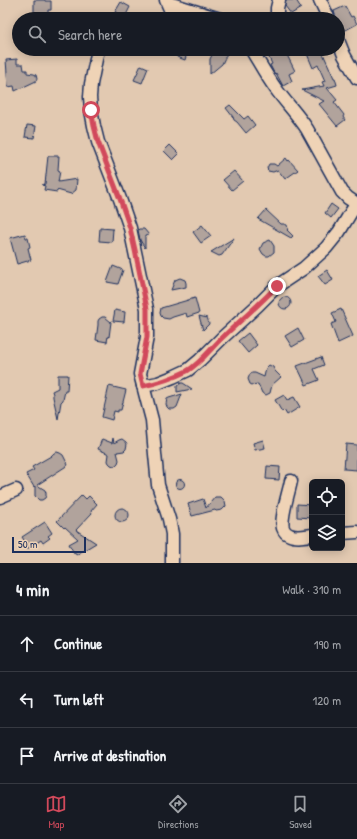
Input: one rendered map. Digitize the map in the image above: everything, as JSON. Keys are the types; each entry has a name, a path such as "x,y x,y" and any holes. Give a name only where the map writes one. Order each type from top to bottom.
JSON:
{"street":[{"path":"277,12 279,0"},
{"path":"320,0 326,12"},
{"path":"167,2 171,12"},
{"path":"167,2 198,12"},
{"path":"97,56 91,84 91,110 98,142 130,228 147,309 147,337 140,374 152,420 158,484 172,534 172,563"},
{"path":"143,386 158,383 173,377 188,370 200,360 277,286 304,268 326,248 339,232 356,204 342,192 302,120 275,88 255,56"},
{"path":"345,56 357,78"},
{"path":"291,481 282,520 283,528 286,533 290,535 309,535"},
{"path":"0,497 16,490"},
{"path":"345,533 357,532"}],"building":[{"path":"34,0 51,1 51,10 48,10 48,12 34,12"},
{"path":"286,0 296,0 301,8 294,12 290,12 285,6"},
{"path":"121,2 130,7 128,12 115,12"},
{"path":"345,6 357,24 345,30 345,12 334,11"},
{"path":"177,56 186,56 185,60"},
{"path":"212,56 226,56 222,64 210,74 210,59"},
{"path":"268,56 288,56 295,71 289,74 292,81 283,86 270,65 272,64"},
{"path":"308,56 324,56 335,78 337,85 327,88 337,100 334,102 344,115 343,117 345,120 337,126 319,104 324,101 302,90 324,86 322,82 325,81 318,65 313,68"},
{"path":"17,59 17,64 23,64 24,70 27,70 27,73 36,75 37,79 36,81 15,91 14,86 8,87 6,60"},
{"path":"141,65 148,68 142,83 134,80"},
{"path":"230,105 244,119 248,116 255,125 246,133 234,120 226,108"},
{"path":"27,125 36,126 34,138 25,137"},
{"path":"170,145 179,154 173,160 164,151"},
{"path":"48,156 59,156 58,170 60,171 58,182 77,179 76,190 71,194 57,190 57,192 44,190 45,186 42,185 45,184"},
{"path":"286,158 298,170 285,179 278,170 273,172 268,171 267,168 269,164 274,164 277,166"},
{"path":"234,171 243,181 232,190 223,180"},
{"path":"331,204 338,209 331,218 325,213"},
{"path":"266,210 281,224 287,225 287,230 293,236 291,238 258,219"},
{"path":"202,225 211,236 201,243 193,232"},
{"path":"100,228 113,229 112,242 99,241"},
{"path":"139,229 144,229 149,235 145,236 145,248 140,240"},
{"path":"25,234 26,238 28,238 30,247 28,248 31,260 17,264 10,238"},
{"path":"234,238 222,255 219,256 211,252"},
{"path":"270,240 274,246 274,252 269,256 266,256 260,249 263,243"},
{"path":"113,266 123,270 118,284 107,282"},
{"path":"327,270 333,280 325,285 318,276"},
{"path":"180,278 185,280 186,287 171,290 175,280"},
{"path":"283,297 287,297 291,303 287,309 283,309 279,305 279,301"},
{"path":"195,298 199,313 187,317 186,313 169,319 161,316 161,308"},
{"path":"341,309 353,336 338,343 331,324 336,322 332,313"},
{"path":"115,310 125,312 124,322 113,321"},
{"path":"199,316 207,318 208,320 209,324 203,330"},
{"path":"102,317 105,317 111,322 107,342 96,340 98,321"},
{"path":"298,328 304,340 292,347 285,336"},
{"path":"248,333 257,345 248,353 238,341"},
{"path":"321,357 324,365 314,369 319,380 306,385 297,366"},
{"path":"269,365 273,367 281,377 272,385 270,393 266,395 262,393 258,384 250,384 248,379 252,373 264,377 266,368"},
{"path":"58,375 68,375 67,391 65,391 61,402 58,419 52,391 58,388"},
{"path":"181,383 192,389 177,392 177,386"},
{"path":"109,386 126,390 121,410 118,410 118,412 114,411 112,420 102,417"},
{"path":"182,394 177,407 174,409 169,409 167,407 167,399"},
{"path":"284,395 287,400 294,397 300,407 287,415 284,410 282,412 275,400"},
{"path":"113,438 114,443 122,439 127,444 124,451 117,452 119,460 114,466 108,461 109,454 98,449 102,439 112,443"},
{"path":"263,440 265,448 255,450 253,443"},
{"path":"346,444 357,445 357,470 344,469"},
{"path":"57,452 63,455 68,465 37,485 45,490 46,493 45,498 39,500 35,496 35,486 34,487 26,474 34,470 32,467"},
{"path":"267,466 280,467 279,480 266,479"},
{"path":"178,480 182,480 184,484 182,488 178,488 176,486 176,482"},
{"path":"82,495 86,499 89,496 97,504 91,511 92,513 76,530 96,543 76,555 69,544 78,539 57,521"},
{"path":"215,497 221,497 225,501 226,506 222,510 215,510 192,516 188,504 203,499 206,508"},
{"path":"297,504 309,505 309,518 297,517"},
{"path":"119,508 125,508 129,512 129,518 125,522 119,522 115,518 115,512"},
{"path":"45,522 52,533 48,536 50,538 43,543 41,540 29,548 24,547 24,540 22,537"}],"route":[{"path":"91,110 98,142 130,228 147,309 147,337 144,355 140,366 143,386 158,383 188,370 277,286"}]}
